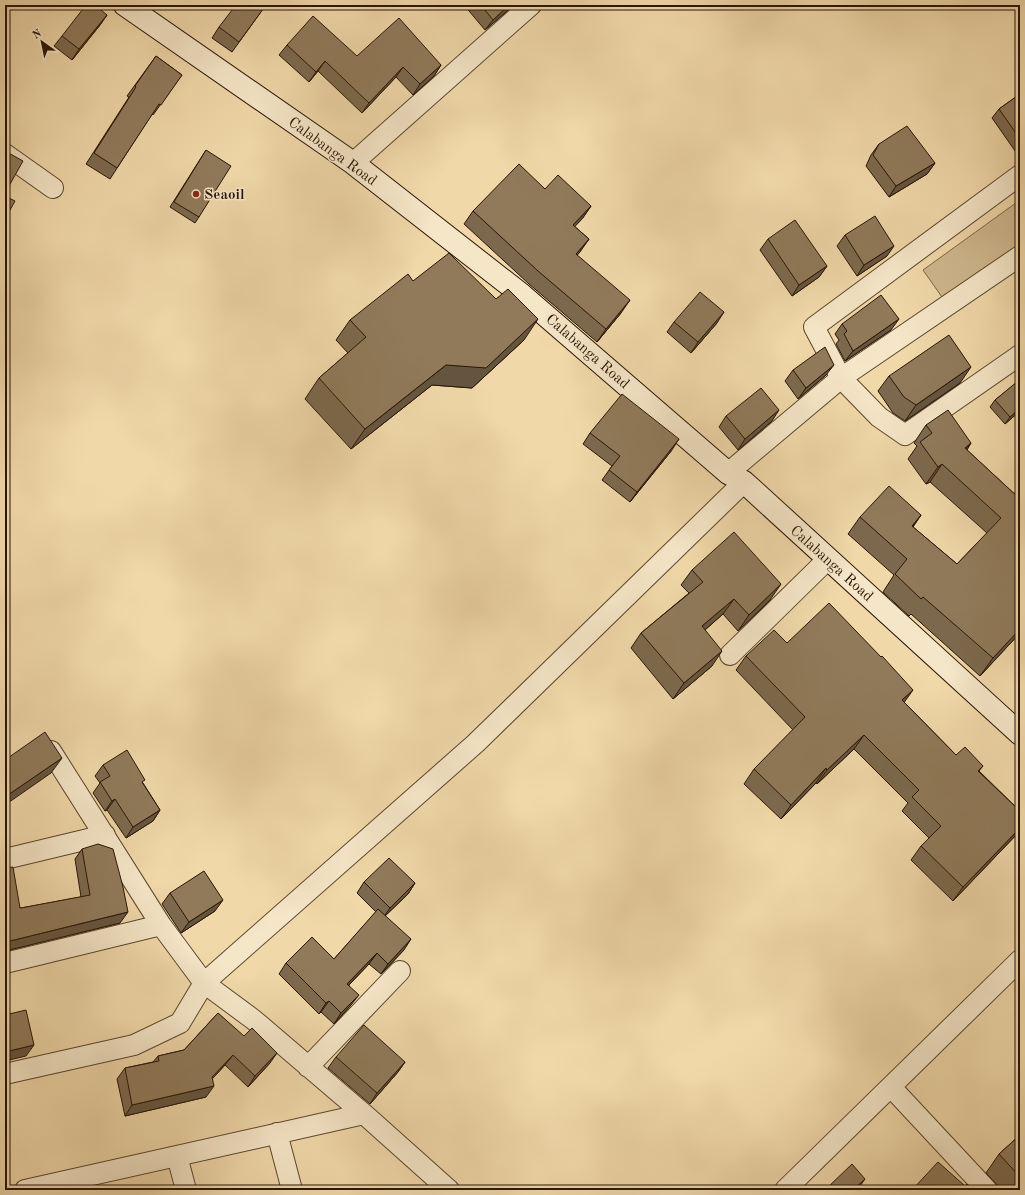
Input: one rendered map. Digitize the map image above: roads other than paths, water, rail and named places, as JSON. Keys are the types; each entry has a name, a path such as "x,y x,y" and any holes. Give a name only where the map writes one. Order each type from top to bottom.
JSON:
{"main road":[{"name":"Calabanga Road","path":"125,5 353,163 522,295 736,478 828,559 1020,734"}],"street":[{"path":"353,163 531,5"},
{"path":"5,154 53,188"},
{"path":"1020,175 814,327 841,378 878,417 905,435 1020,355"},
{"path":"5,1074 134,1045 180,1023 204,983 476,743 736,478 841,378 1020,256"},
{"path":"730,655 828,559"},
{"path":"51,751 160,925 204,983 254,1020 364,1114 449,1190"},
{"path":"5,859 104,835"},
{"path":"5,963 160,925"},
{"path":"785,1190 1020,960"},
{"path":"308,1067 400,971"},
{"path":"891,1087 986,1190"},
{"path":"25,1190 75,1185 177,1156 364,1114"},
{"path":"277,1133 292,1190"},
{"path":"177,1156 186,1190"}],"place":[{"name":"Seaoil","path":"196,194"}]}
